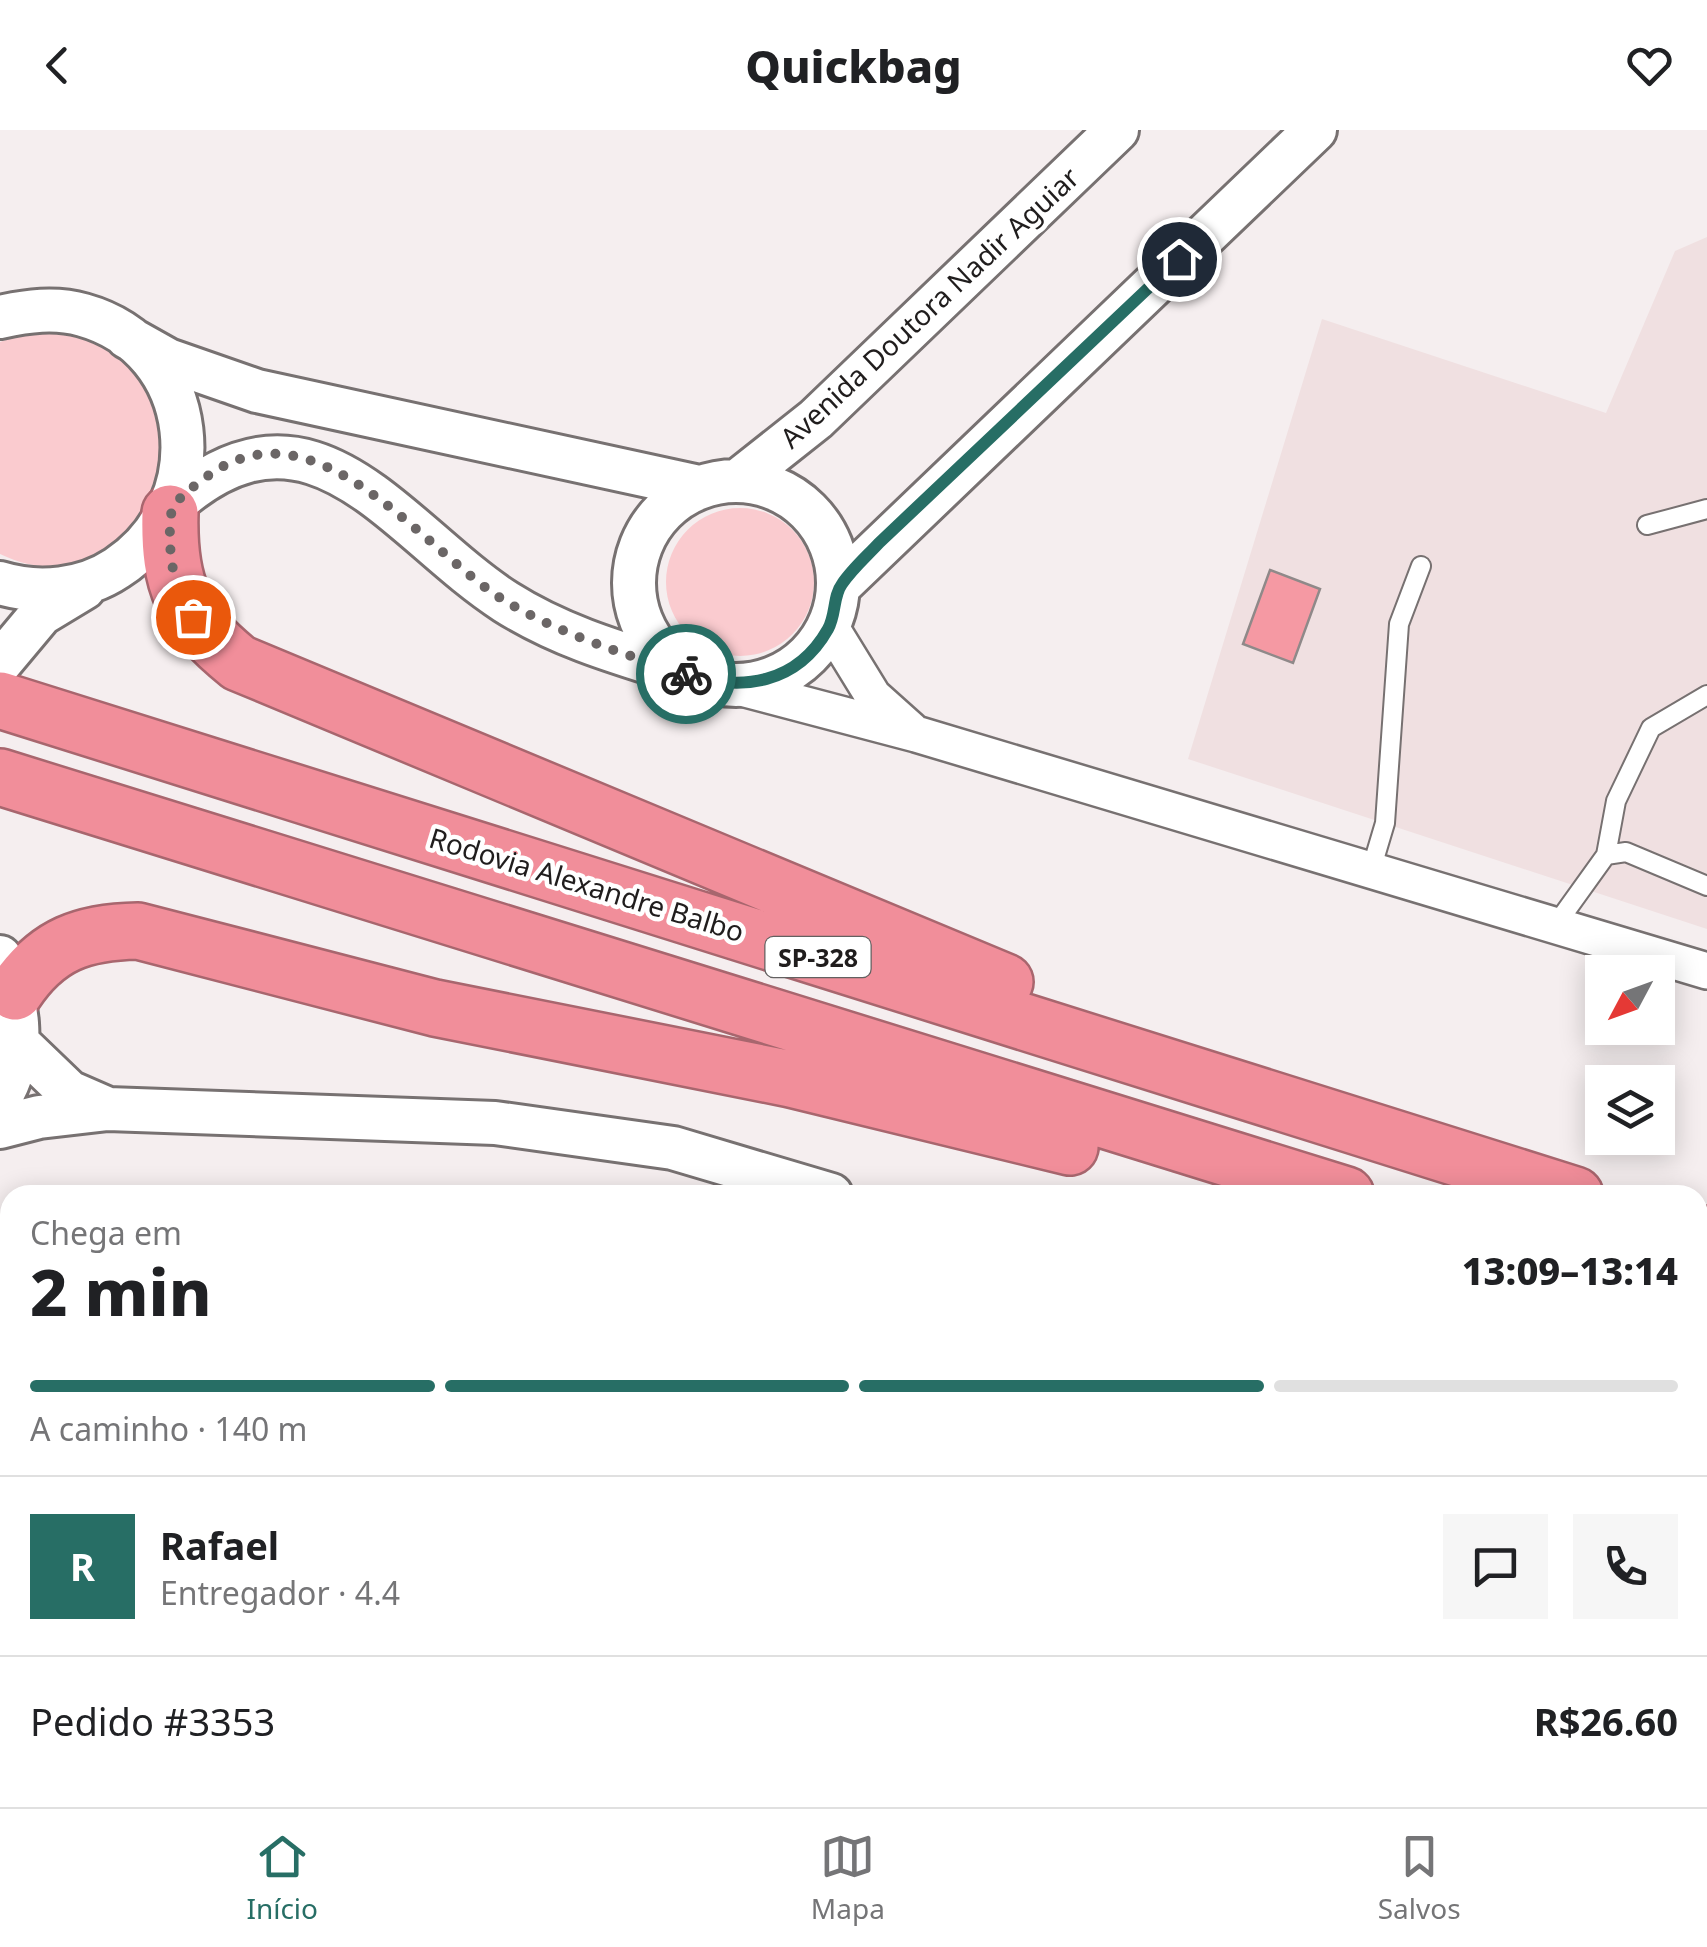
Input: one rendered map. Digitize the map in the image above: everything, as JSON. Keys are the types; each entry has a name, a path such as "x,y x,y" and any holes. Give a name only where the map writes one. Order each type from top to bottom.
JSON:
{"highway":[{"path":"172,508 169,557 181,599 205,636 239,663 1027,991 1550,1185"},
{"name":"Rodovia Alexandre Balbo","path":"0,700 1545,1185"},
{"name":"SP-328","path":"20,782 1314,1185"},
{"path":"11,998 26,975 58,948 96,932 138,931 435,1008 791,1079 1227,1185"}],"street":[{"name":"Avenida Doutora Nadir Aguiar","path":"719,483 816,419 1117,130"},
{"path":"719,483 666,508 642,540 634,580 640,620 662,653 714,681 773,679 807,658 835,606 1316,130"},
{"path":"12,310 84,315 168,360 257,391 719,483 778,489 811,512 832,546 835,606 873,696 916,734"},
{"path":"127,337 161,372 181,417 184,466 172,508"},
{"path":"0,663 40,614 140,552 172,508 212,473 248,458 308,460 350,476 506,602 578,640 714,681 916,734 1707,971"},
{"path":"0,582 52,590 100,579"},
{"path":"0,1098 11,998"},
{"path":"11,998 69,1092 108,1110"},
{"path":"0,1127 40,1117 108,1110 495,1123 596,1134 673,1148 798,1185"}],"lane":[{"path":"1647,526 1707,509"},
{"path":"1371,870 1385,823 1399,624 1421,566"},
{"path":"1556,926 1606,855 1616,801 1652,728 1707,695"},
{"path":"1606,855 1626,852 1707,886"}],"shaded area":[{"path":"1707,237 1707,929 1188,759 1322,319 1606,413 1675,251"},
{"path":"29,332 75,334 124,359 152,397 161,442 154,487 131,527 97,556 52,567 0,554 0,342"},
{"path":"740,508 768,513 793,529 809,554 814,582 809,610 793,635 768,651 740,656 712,651 687,635 671,610 666,582 671,554 687,529 712,513"}],"building":[{"path":"1270,570 1320,589 1293,663 1243,644"}],"way so far":[{"path":"193,617 181,599 169,557 170,514 175,502 212,473 248,458 287,456 350,476 506,602 578,640 686,674"}],"route":[{"path":"686,674 734,686 773,679 807,658 830,626 839,586 879,543 1179,259"}]}
